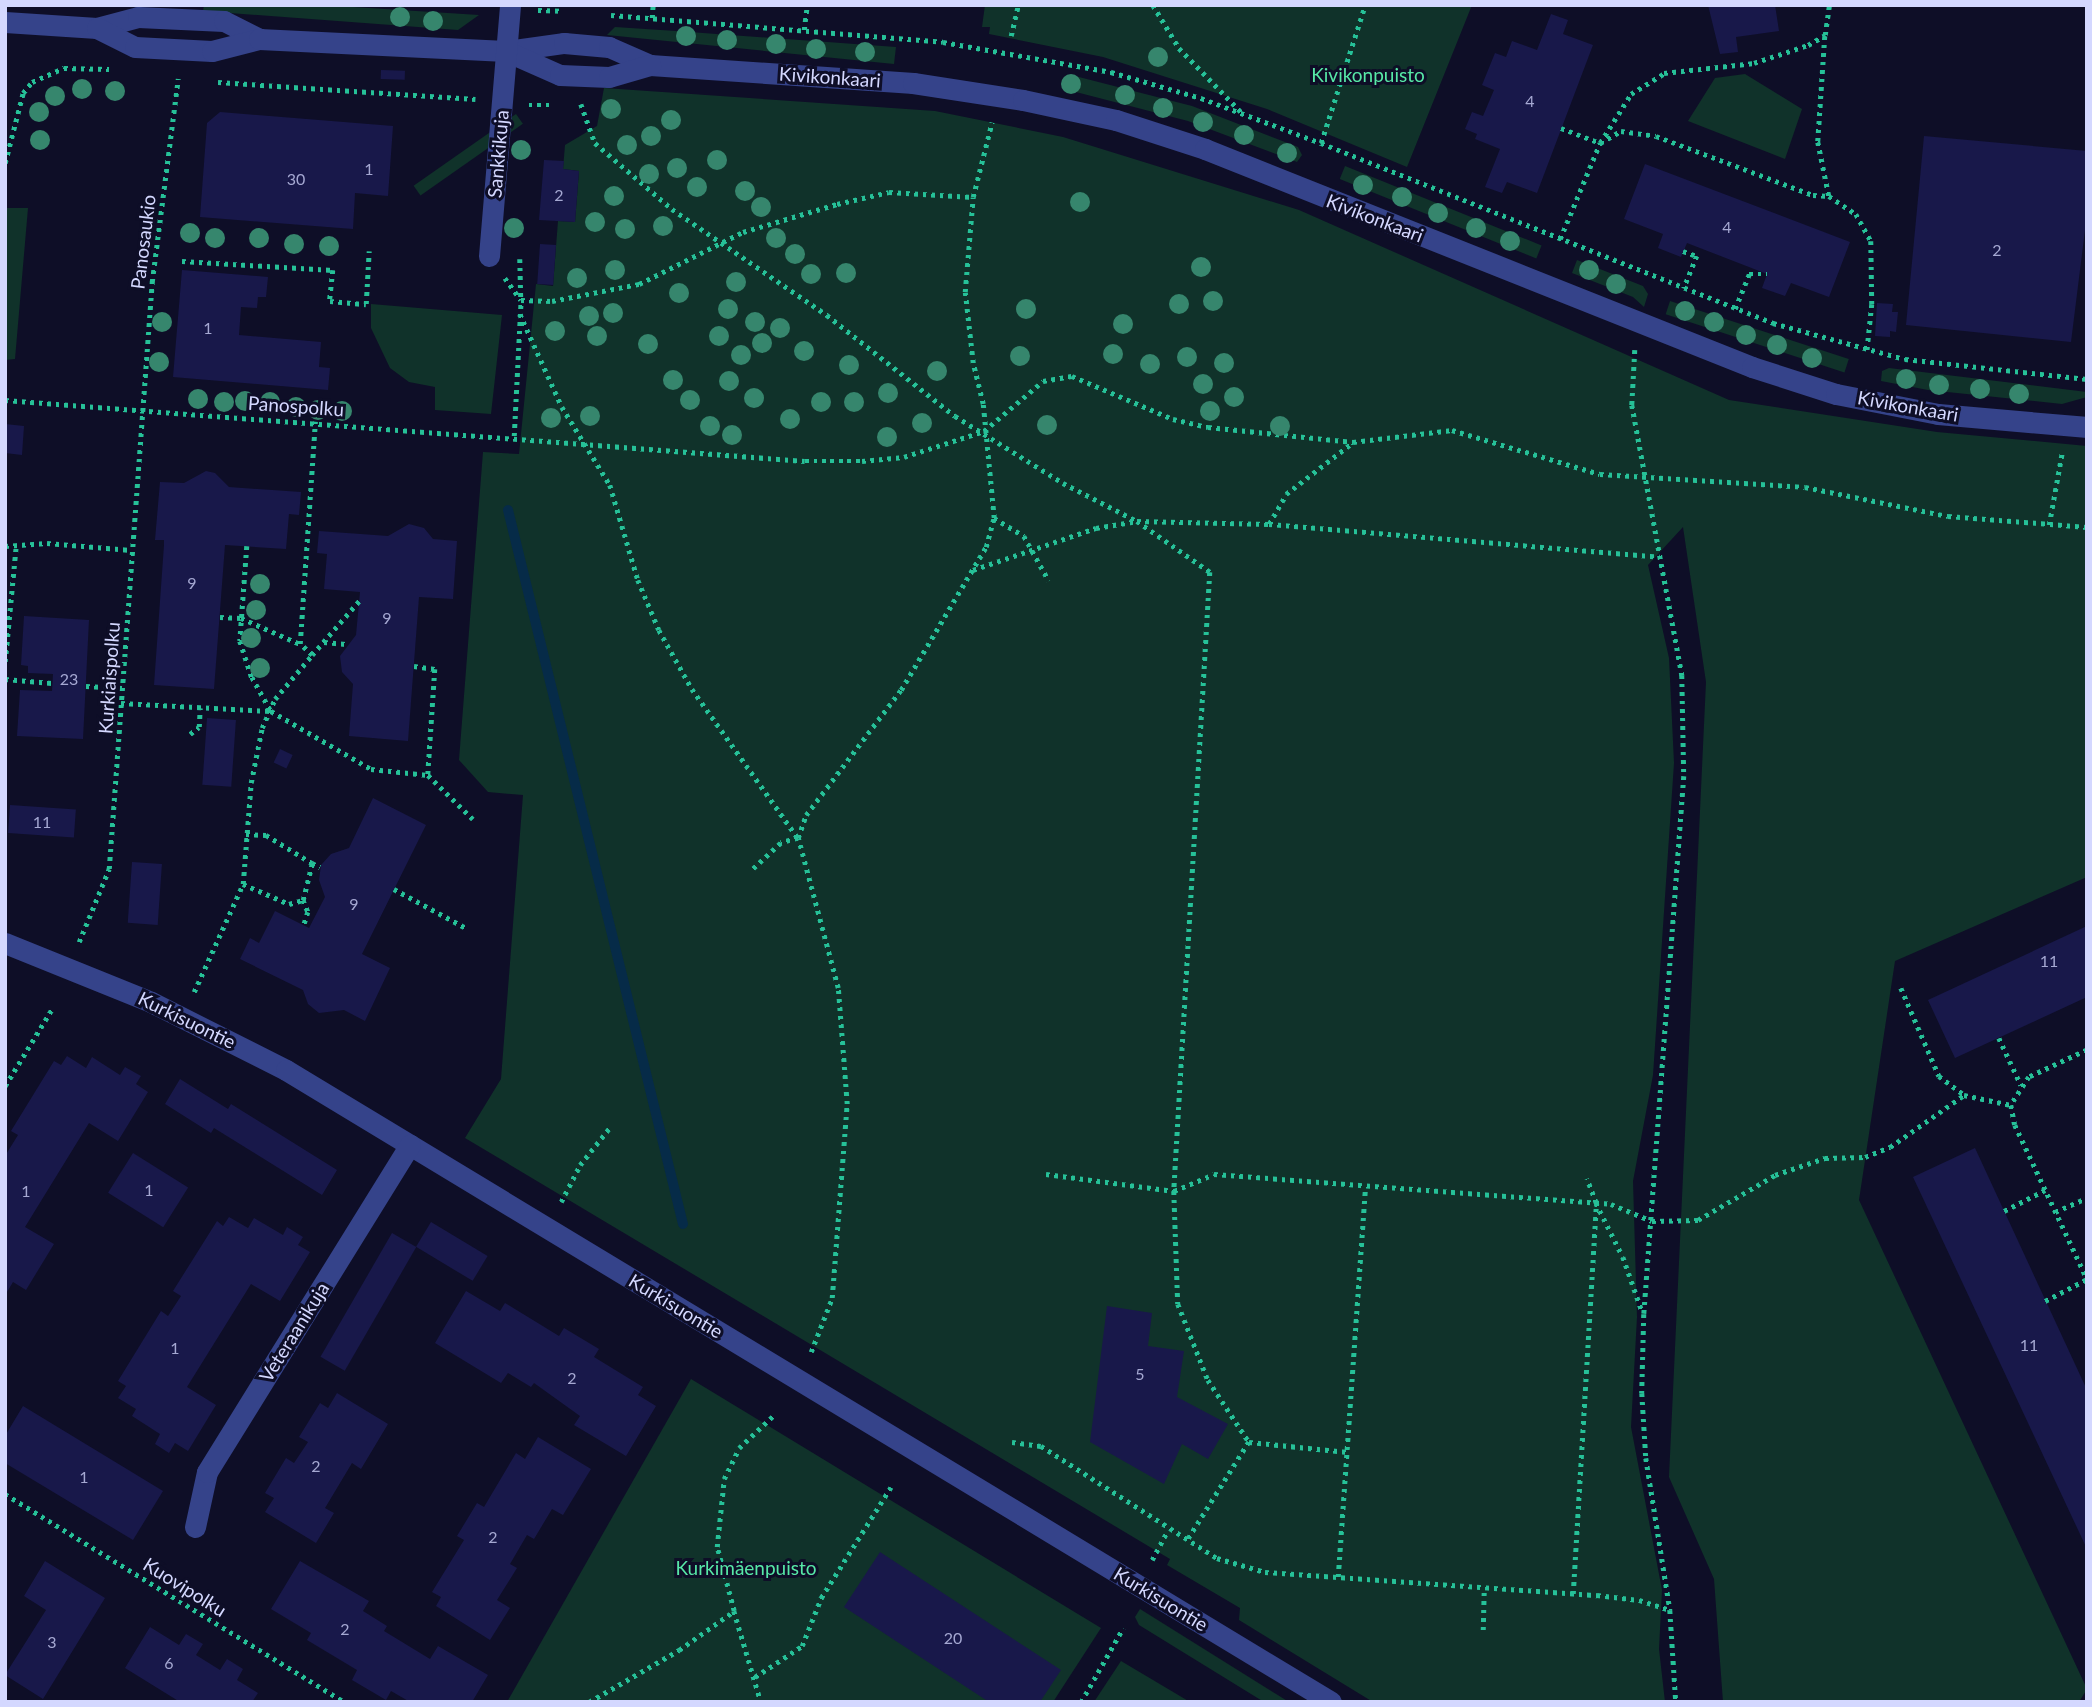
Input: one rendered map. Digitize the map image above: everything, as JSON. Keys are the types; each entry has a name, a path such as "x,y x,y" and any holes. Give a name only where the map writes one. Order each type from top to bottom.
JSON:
{"street":[{"name":"Sankkikuja","path":"489,256 510,5"},
{"name":"Kivikonkaari","path":"5,22 97,28 138,17 224,21 259,39"},
{"name":"Kivikonkaari","path":"97,28 135,47 212,51 259,39 506,51 576,44 609,47 650,65 914,83 1116,120 1205,149 1752,367 1836,394 1938,414 2076,426"},
{"name":"Kivikonkaari","path":"506,51 560,75 608,77 650,65"},
{"name":"Kurkisuontie","path":"5,943 69,965 182,1017 286,1070 1331,1702"},
{"name":"Veteraanikuja","path":"195,1527 207,1472 410,1145"}],"path":[{"path":"652,18 653,5"},
{"path":"804,30 807,5"},
{"path":"1011,36 1018,5"},
{"path":"1153,5 1180,48 1244,114"},
{"path":"1321,143 1365,5"},
{"path":"1829,5 1817,114 1829,196"},
{"path":"1560,239 1600,143 1617,110 1649,79 1664,73 1754,63 1825,36"},
{"path":"5,163 23,93 32,82 64,68 112,70"},
{"path":"165,76 191,79"},
{"name":"Panosaukio","path":"142,410 152,282 178,78"},
{"path":"204,80 472,99"},
{"path":"582,104 595,143 672,209 724,242 914,379 955,415 1063,483 1137,521 1210,572 1174,1191 1178,1304 1208,1380 1249,1442"},
{"path":"798,838 806,815 901,690 972,570 994,518 965,292 973,197 992,121"},
{"path":"1561,128 1600,143"},
{"path":"1600,143 1621,131 1646,134 1813,195 1829,196 1856,214 1871,241 1872,303 1867,352"},
{"path":"514,436 521,300 552,301 639,284 724,242 792,216 889,192 973,197"},
{"path":"182,261 333,270 330,301 366,304 369,251"},
{"path":"1684,251 1697,256 1684,289"},
{"path":"1735,309 1749,274 1767,274"},
{"path":"520,314 562,407 610,485 638,580 659,630 692,689 798,838 838,988 847,1104 832,1298 810,1354"},
{"path":"1638,341 1632,405 1682,675 1684,776 1644,1314 1646,1458 1670,1610 1676,1702"},
{"path":"984,431 1043,381 1072,376 1173,419 1353,442 1452,430 1600,474 1644,479 1805,487 1948,516 2087,527"},
{"name":"Panospolku","path":"5,400 514,436 805,461 862,461 904,457 984,431"},
{"name":"Kurkiaispolku","path":"79,942 109,869 142,410"},
{"path":"300,644 315,422"},
{"path":"2049,525 2076,426"},
{"path":"1269,524 1286,494 1353,442"},
{"path":"994,518 1033,547 1049,581"},
{"path":"972,570 1033,547 1137,521 1269,524 1660,557"},
{"path":"5,545 47,543 131,550"},
{"path":"5,662 16,546"},
{"path":"247,547 241,618 244,658 271,711"},
{"path":"182,1017 243,884 256,753 275,699 359,601"},
{"path":"220,617 241,618 300,644 312,655"},
{"path":"324,642 346,644"},
{"path":"414,666 435,669 428,775"},
{"path":"5,679 52,683"},
{"path":"86,686 122,688"},
{"path":"121,703 271,711 371,769 428,775 473,819"},
{"path":"190,734 199,727 200,708"},
{"path":"246,834 267,835 320,867"},
{"path":"753,869 780,843 798,838"},
{"path":"304,925 308,912 303,900 312,863"},
{"path":"243,884 289,904 303,900"},
{"path":"394,889 466,928"},
{"path":"1901,988 1939,1076 1964,1095 2011,1105"},
{"path":"5,1086 52,1009"},
{"path":"1999,1038 2021,1085"},
{"path":"2045,1301 2087,1279 2015,1125 2011,1105 2021,1085 2087,1050"},
{"path":"1046,1174 1174,1191 1214,1174 1611,1204 1653,1221 1698,1220 1775,1175 1825,1158 1865,1157 1890,1147 1964,1095"},
{"path":"561,1203 580,1165 611,1126"},
{"path":"1587,1179 1623,1257 1644,1314"},
{"path":"1338,1577 1365,1187"},
{"path":"2004,1211 2045,1190"},
{"path":"2055,1212 2087,1198"},
{"path":"1573,1594 1596,1203"},
{"path":"761,1702 717,1547 724,1479 739,1448 774,1415"},
{"path":"1012,1441 1041,1446 1168,1530 1217,1558 1265,1572 1639,1600 1670,1610"},
{"path":"1249,1442 1347,1452"},
{"path":"1187,1541 1249,1442"},
{"path":"755,1677 802,1646 821,1598 891,1487"},
{"name":"Kuovipolku","path":"7,1496 344,1702"},
{"path":"1152,1560 1168,1530"},
{"path":"1483,1630 1484,1588"},
{"path":"589,1702 679,1650 734,1611"},
{"path":"1081,1702 1123,1628"}],"green space":[{"path":"204,5 322,5 479,15 458,30 203,11"},
{"name":"Kivikonpuisto","path":"985,5 1472,5 1407,167 1267,109 1103,57 989,34 990,27 982,27"},
{"path":"615,27 896,47 894,64 607,35"},
{"path":"1745,74 1802,109 1785,159 1688,121 1715,78"},
{"path":"1075,76 1192,106 1298,147 1302,155 1297,162 1188,121 1072,91"},
{"path":"604,88 935,111 1063,137 1299,210 1729,400 1937,432 2087,446 2087,877 1895,961 1859,1200 2087,1689 2079,1702 1723,1702 1714,1579 1669,1477 1706,682 1683,527 1648,565 1669,658 1674,763 1653,1075 1633,1181 1637,1317 1631,1427 1662,1590 1659,1649 1665,1702 1373,1702 1239,1620 1240,1608 1167,1565 1170,1559 465,1138 501,1079 523,795 488,792 459,760 483,452 519,454 536,284 553,286 558,221 575,222 579,171 563,169 565,145 597,126"},
{"path":"516,114 523,124 420,196 414,186"},
{"path":"1345,166 1542,245 1536,258 1340,179"},
{"path":"5,208 28,208 15,359 5,360"},
{"path":"1577,260 1643,286 1648,294 1644,307 1633,297 1572,273"},
{"path":"1670,301 1849,359 1844,372 1666,314"},
{"path":"371,304 502,315 491,414 435,410 435,387 409,382 390,368 371,328"},
{"path":"1889,368 2087,392 2087,397 2062,404 1928,390 1881,381 1882,371"},
{"name":"Kurkimäenpuisto","path":"691,1379 1101,1628 1053,1702 507,1702"},
{"path":"1140,1609 1289,1702 1264,1702 1139,1625 1135,1617"},
{"path":"1121,1661 1190,1702 1094,1702"}],"building":[{"path":"1708,5 1775,5 1779,31 1736,37 1738,52 1720,54"},
{"path":"1551,14 1568,20 1563,34 1593,45 1537,193 1507,182 1502,193 1485,187 1500,149 1475,139 1477,134 1465,129 1472,112 1483,116 1494,90 1482,85 1495,53 1506,57 1512,41 1537,50"},
{"path":"381,70 405,71 405,80 381,79"},
{"path":"220,112 393,126 388,196 355,193 353,229 200,217 207,123"},
{"path":"1924,136 2087,151 2087,214 2071,342 1906,325"},
{"path":"544,160 564,161 563,169 579,171 575,222 539,220"},
{"path":"1645,164 1850,242 1829,297 1791,283 1785,296 1762,288 1767,274 1687,243 1681,257 1658,248 1663,234 1624,219"},
{"path":"540,244 556,245 553,285 537,284"},
{"path":"182,270 268,277 266,297 258,297 257,308 241,307 239,335 321,342 319,367 330,368 328,390 173,377"},
{"path":"1877,303 1893,304 1892,312 1898,312 1896,332 1890,331 1890,337 1875,336"},
{"path":"5,424 24,426 22,455 5,453"},
{"path":"206,471 215,473 229,487 301,492 299,515 289,514 286,549 225,545 214,689 154,685 164,545 164,540 155,540 160,482 184,483"},
{"path":"409,524 424,528 433,539 457,541 453,599 419,597 408,741 349,736 353,684 342,672 340,656 356,635 360,592 324,589 327,554 317,553 319,531 388,536"},
{"path":"24,616 89,620 83,739 17,736 20,690 52,691 53,674 28,673 28,666 21,665"},
{"path":"207,718 236,720 231,787 202,785"},
{"path":"280,749 293,755 286,769 274,763"},
{"path":"373,798 426,825 362,954 390,968 365,1021 344,1010 319,1013 308,1004 303,990 240,959 250,938 259,943 275,911 309,928 325,897 319,880 321,865 331,854 349,848"},
{"path":"10,805 76,810 74,838 8,833"},
{"path":"132,862 162,864 158,925 128,923"},
{"path":"2087,926 2087,997 1955,1058 1928,1000"},
{"path":"67,1056 86,1068 92,1057 120,1075 125,1067 141,1076 136,1084 148,1092 118,1141 89,1123 25,1227 54,1244 26,1290 13,1282 7,1292 5,1156 18,1135 11,1131 54,1061 61,1065"},
{"path":"180,1079 228,1109 231,1104 337,1170 322,1195 214,1128 211,1133 165,1104"},
{"path":"1975,1148 2087,1390 2087,1549 1913,1177"},
{"path":"133,1153 188,1187 163,1227 108,1193"},
{"path":"229,1217 248,1228 254,1218 283,1235 287,1227 303,1237 298,1245 310,1252 280,1301 251,1284 187,1387 216,1405 188,1451 175,1443 169,1453 155,1444 160,1434 132,1416 136,1409 118,1398 126,1386 118,1381 161,1311 168,1316 181,1296 173,1291 217,1221 223,1226"},
{"path":"431,1222 488,1256 473,1281 416,1247"},
{"path":"392,1233 416,1247 345,1371 321,1357"},
{"path":"466,1291 500,1311 505,1303 559,1336 564,1328 599,1349 594,1357 643,1387 638,1395 656,1406 626,1456 574,1425 580,1416 534,1383 531,1387 508,1373 501,1383 435,1343"},
{"path":"1107,1306 1152,1313 1148,1346 1184,1351 1177,1397 1228,1424 1208,1459 1182,1444 1164,1484 1090,1442"},
{"path":"337,1393 388,1424 361,1469 352,1463 325,1508 334,1513 316,1543 265,1512 274,1498 265,1493 286,1458 294,1463 308,1442 299,1437 320,1403 328,1408"},
{"path":"23,1406 163,1491 133,1540 5,1463 5,1436"},
{"path":"538,1437 591,1469 563,1515 552,1509 534,1539 527,1535 510,1564 517,1568 497,1600 510,1608 490,1640 436,1606 441,1597 432,1592 464,1540 457,1536 477,1503 484,1507 516,1453 525,1459"},
{"path":"880,1552 1061,1670 1040,1702 989,1702 844,1607"},
{"path":"45,1561 105,1598 43,1699 5,1675 46,1610 24,1596"},
{"path":"300,1561 369,1601 363,1611 387,1626 384,1631 430,1659 438,1646 488,1675 472,1702 410,1702 391,1691 386,1700 352,1680 357,1670 307,1640 311,1633 271,1609"},
{"path":"150,1627 179,1645 186,1634 203,1644 196,1655 220,1670 227,1659 243,1669 237,1680 258,1693 252,1702 180,1702 125,1668"}],"waterway":[{"path":"508,510 683,1224"}]}
